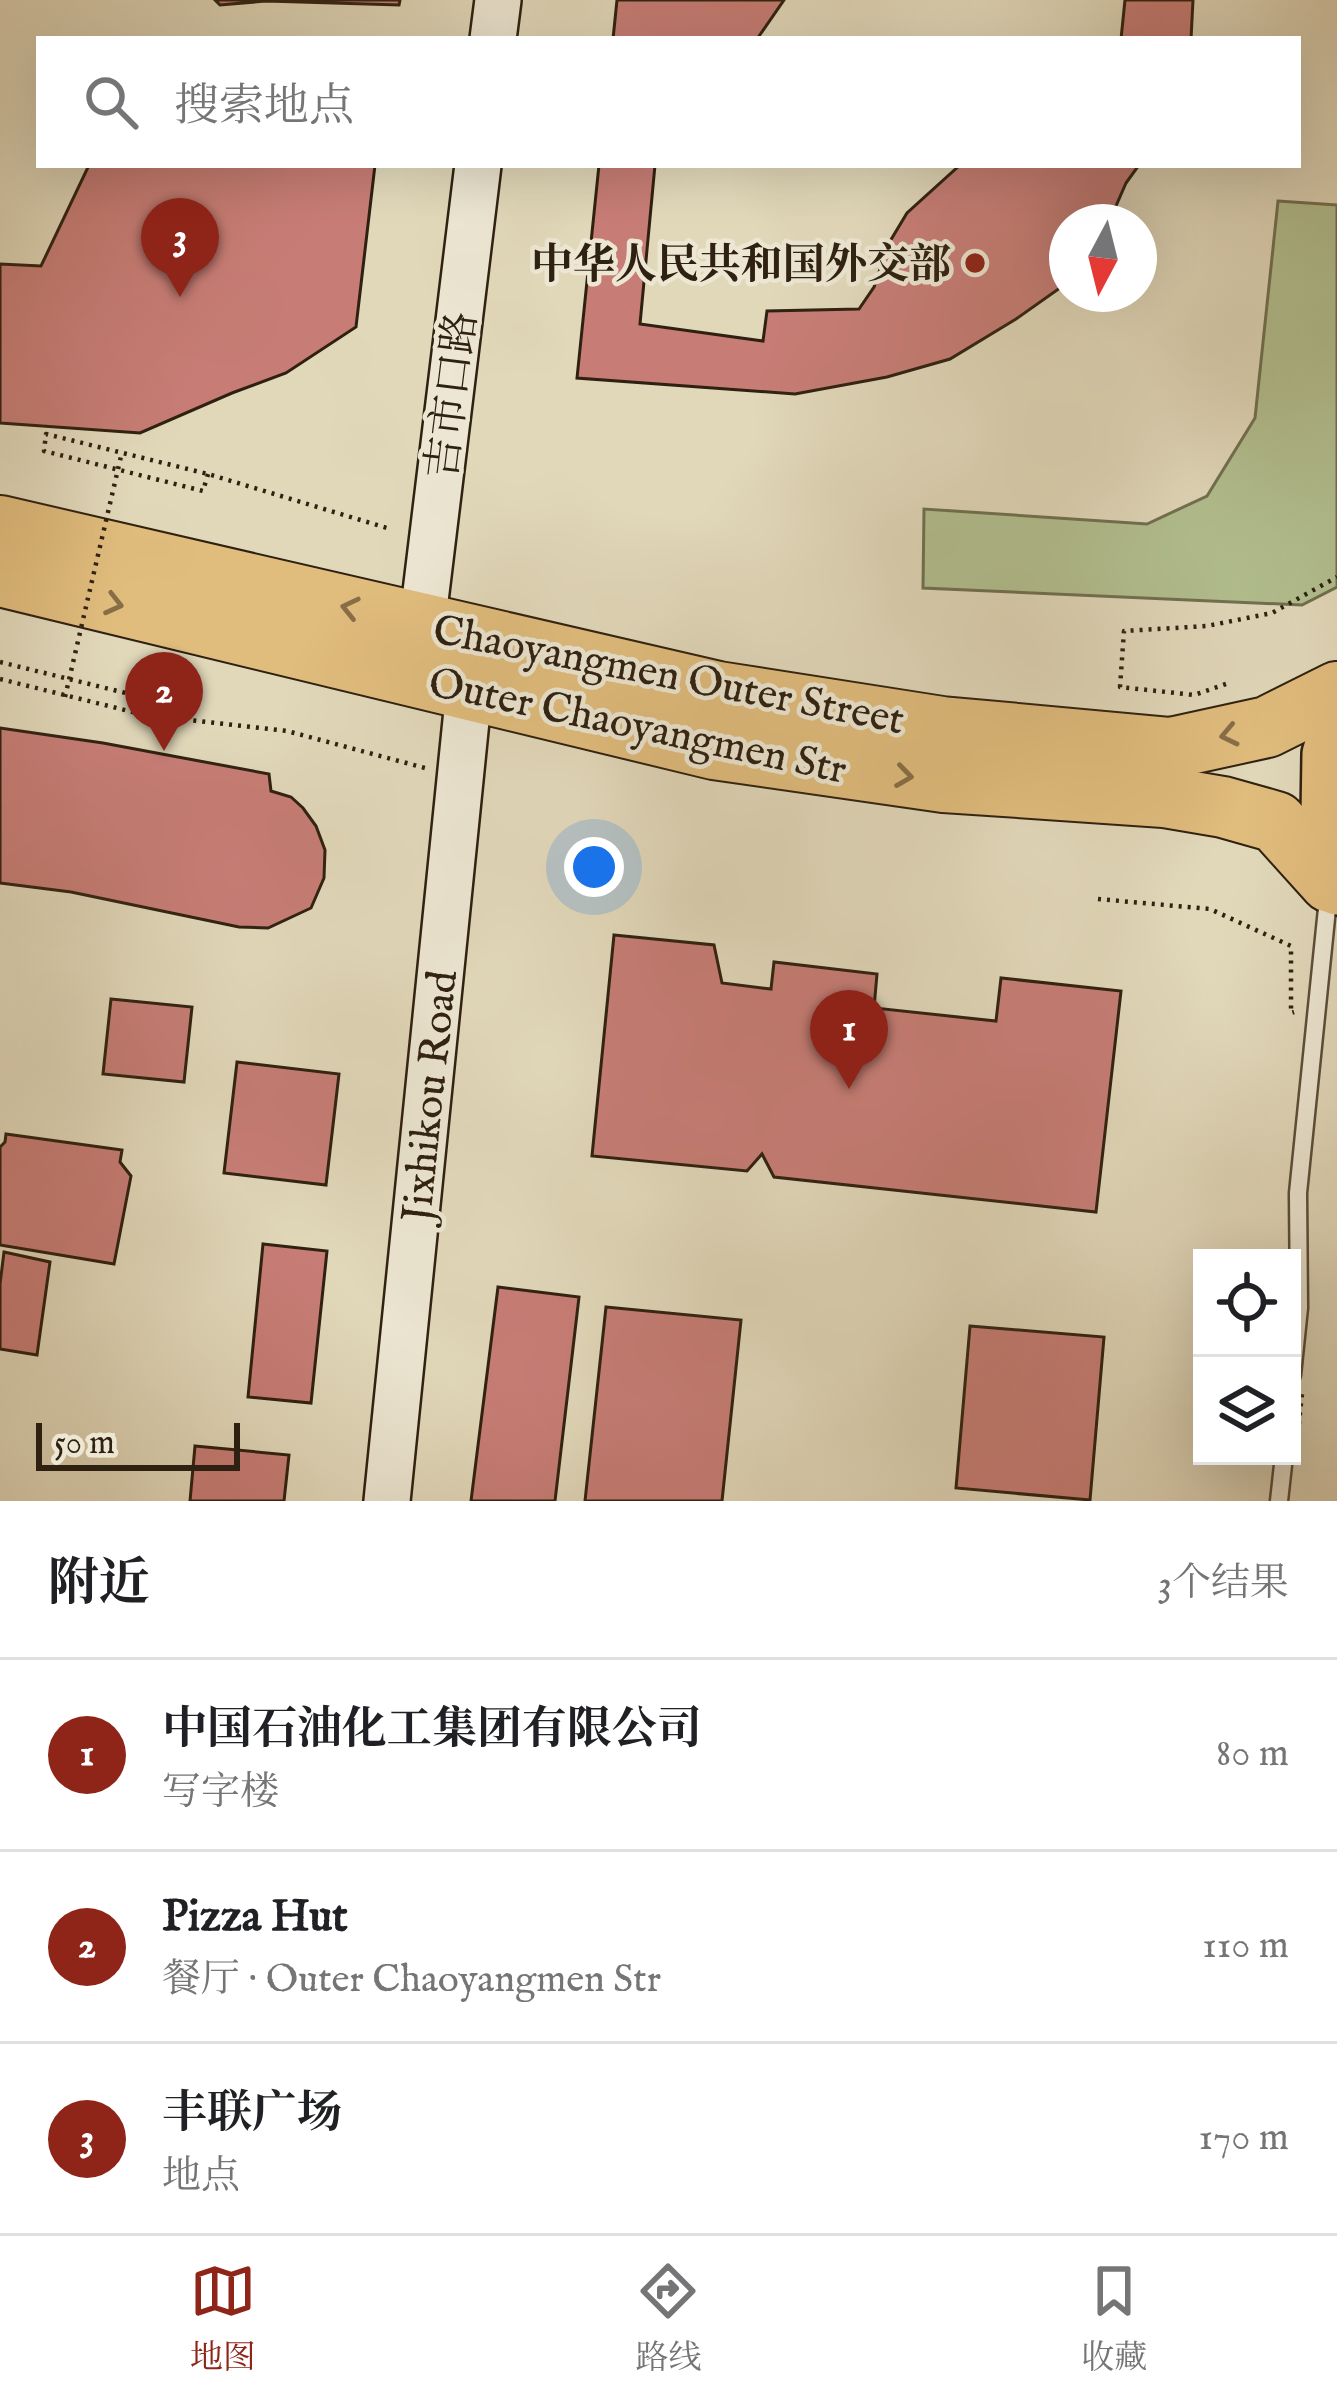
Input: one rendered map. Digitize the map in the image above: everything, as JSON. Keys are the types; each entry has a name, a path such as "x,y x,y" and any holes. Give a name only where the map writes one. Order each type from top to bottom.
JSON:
{"highway":[{"name":"Chaoyangmen Outer Street","path":"0,526 718,692 942,727 1171,748 1267,728 1337,692"},
{"name":"Outer Chaoyangmen Str","path":"0,576 737,752 944,782 1164,797 1223,807 1276,822 1333,885"}],"main road":[{"path":"1333,885 1328,754 1337,725"}],"street":[{"path":"493,36 498,0"},
{"name":"吉市口路","path":"422,625 478,168"},
{"name":"Jixhikou Road","path":"387,1501 469,691"}],"lane":[{"path":"1294,1357 1299,1308 1298,1193 1333,885"},
{"path":"1279,1501 1283,1465"}],"path":[{"path":"208,474 203,491 44,451 46,434 208,474 387,527"},
{"path":"65,697 122,452"},
{"path":"1226,684 1194,694 1120,687 1124,631 1207,626 1273,613 1337,578"},
{"path":"0,662 150,700 145,716"},
{"path":"0,679 145,716 287,730 425,768"},
{"path":"1098,898 1210,910 1291,946 1291,1012"}],"green space":[{"path":"1278,201 1337,205 1337,587 1302,605 923,588 924,509 1147,524 1207,496 1255,418"}],"building":[{"path":"215,0 400,0 399,5 266,1 220,5"},
{"path":"617,0 784,0 759,36 613,36"},
{"path":"1125,0 1193,0 1191,36 1121,36"},
{"path":"88,168 375,168 356,327 286,373 140,433 0,423 0,264 41,266"},
{"name":"中华人民共和国外交部","path":"599,168 655,168 640,324 763,341 767,311 859,309 907,213 957,168 1137,168 1117,204 1049,204 1049,296 1016,319 950,359 887,377 795,394 577,378"},
{"path":"0,728 269,774 271,791 291,797 303,808 325,850 324,878 311,908 268,928 239,927 71,892 0,883"},
{"path":"614,935 714,945 722,983 771,989 774,962 877,974 874,1008 996,1021 1001,978 1121,991 1096,1212 774,1177 762,1154 747,1171 592,1156"},
{"path":"111,999 192,1007 184,1082 103,1074"},
{"path":"237,1062 339,1074 326,1185 224,1173"},
{"path":"6,1134 122,1150 120,1162 131,1176 114,1264 0,1245 0,1147"},
{"path":"263,1244 327,1251 311,1403 248,1397"},
{"path":"4,1252 50,1262 37,1355 0,1349"},
{"path":"498,1287 579,1297 555,1501 471,1501"},
{"path":"606,1307 741,1320 722,1501 585,1501"},
{"path":"970,1326 1104,1337 1090,1500 956,1488"},
{"path":"195,1446 289,1455 284,1501 190,1501"}],"place":[{"name":"中华人民共和国外交部","path":"975,263"},
{"name":"丰联广场","path":"180,297"},
{"name":"Pizza Hut","path":"164,751"},
{"name":"中国石油化工集团有限公司","path":"849,1089"}]}
